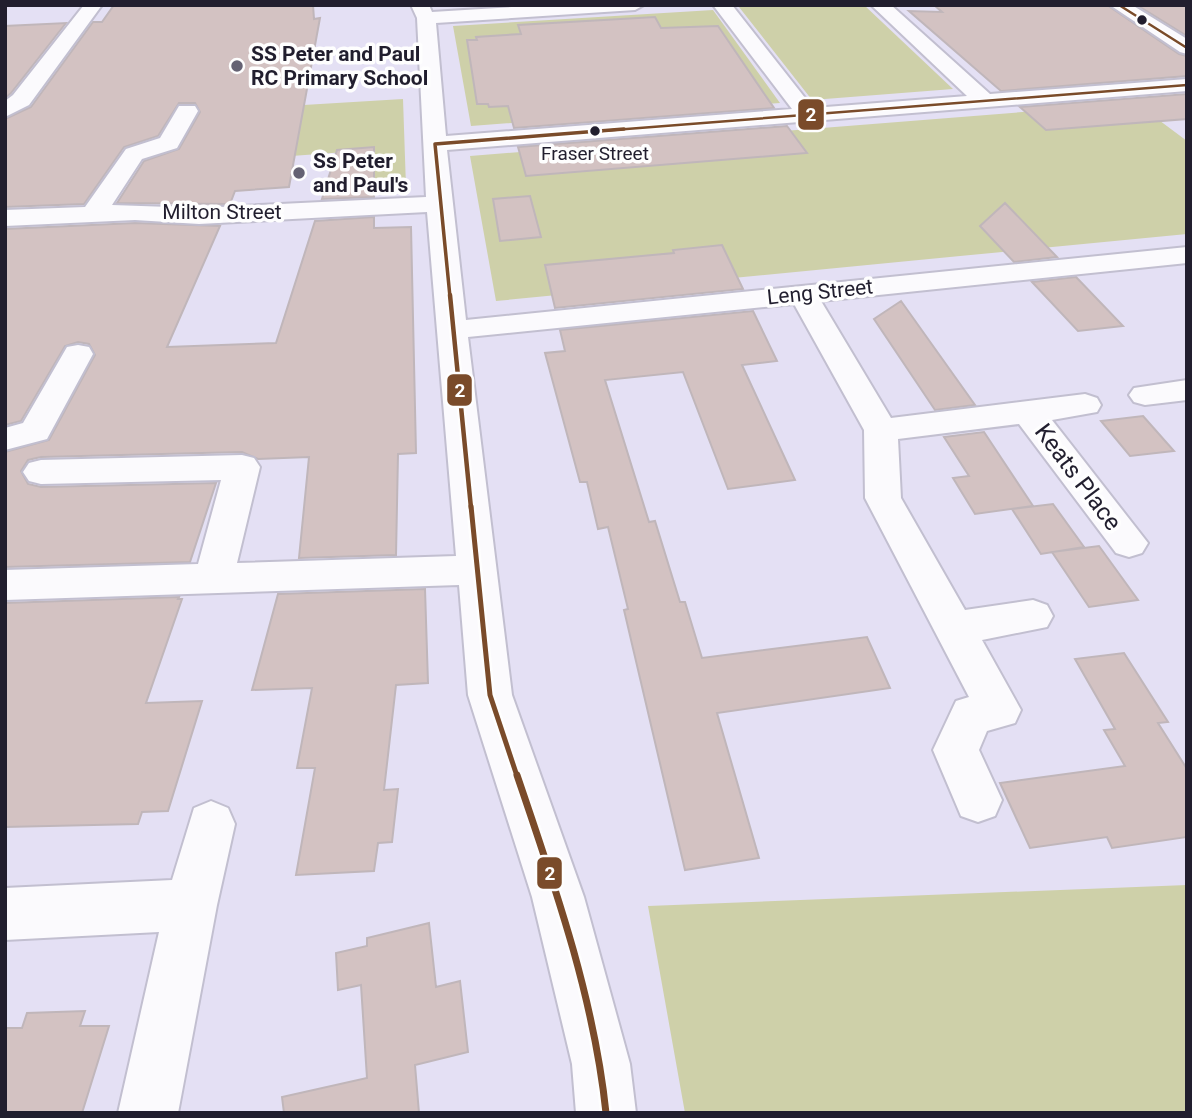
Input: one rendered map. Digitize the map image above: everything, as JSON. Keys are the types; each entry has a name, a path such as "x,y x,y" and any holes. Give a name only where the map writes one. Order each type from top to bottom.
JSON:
{"street":[{"path":"6,109 22,100 93,5"},
{"path":"606,1113 601,1064 558,897 490,695 439,204 423,12 635,5"},
{"path":"722,5 807,115"},
{"path":"880,5 985,101"},
{"path":"1119,5 1187,48"},
{"path":"435,144 1187,85"},
{"path":"93,214 134,154 169,143 187,111"},
{"name":"Milton Street","path":"5,218 135,212 199,216 439,204"},
{"name":"Leng Street","path":"453,330 1187,255"},
{"path":"803,294 881,430 883,498 999,710 971,715 956,750 978,800"},
{"path":"5,439 35,431 78,354"},
{"path":"1145,395 1187,390"},
{"name":"Keats Place","path":"881,430 1085,405"},
{"name":"Keats Place","path":"1028,412 1129,543"},
{"path":"41,472 242,467 213,579"},
{"path":"5,585 478,570"},
{"path":"954,628 1032,616"},
{"path":"148,1113 191,905 211,824"},
{"path":"5,914 191,905"}],"green space":[{"path":"864,5 953,89 812,100 739,7"},
{"path":"713,10 780,103 471,126 453,26"},
{"path":"403,99 406,187 374,189 374,147 359,151 278,157 223,110"},
{"path":"1136,103 1187,141 1187,234 496,301 470,156"},
{"path":"1187,885 1187,1113 685,1113 648,906"}],"building":[{"path":"114,5 313,5 314,19 320,18 289,187 235,191 230,204 117,203 144,161 179,149 200,112 195,103 179,103 158,136 124,147 84,204 5,207 5,119 31,107 93,22 102,22"},
{"path":"934,5 1107,5 1179,54 1187,56 1187,76 1001,91 909,11 942,12"},
{"path":"1137,5 1187,5 1187,36"},
{"path":"655,17 661,28 718,26 774,108 514,128 508,106 489,107 488,104 477,104 467,40 521,34 518,25"},
{"path":"66,23 11,93 5,98 5,26"},
{"path":"1187,94 1187,119 1046,130 1020,107"},
{"path":"787,126 807,153 526,176 518,147"},
{"path":"374,147 374,197 322,199 337,150"},
{"path":"530,196 541,237 500,241 493,199"},
{"path":"1005,203 1057,257 1014,262 980,226"},
{"path":"374,217 374,228 411,227 416,453 398,454 396,555 299,558 309,457 258,459 242,452 41,457 28,460 21,471 28,484 41,487 216,483 190,562 5,567 5,452 49,440 95,355 89,344 78,342 65,346 21,421 5,425 5,229 135,223 220,226 167,347 276,343 315,221"},
{"path":"722,245 743,289 555,308 545,265 674,253 673,250"},
{"path":"1076,277 1123,326 1078,331 1032,282"},
{"path":"901,301 975,405 935,410 874,319"},
{"path":"753,311 777,361 742,365 795,480 728,489 683,372 605,380 649,522 655,521 680,602 685,602 702,658 867,637 890,688 717,713 759,858 685,870 624,610 628,609 608,527 598,529 587,482 580,482 545,353 565,351 560,330"},
{"path":"1143,416 1174,451 1130,456 1101,421"},
{"path":"984,432 1033,506 975,514 953,478 969,476 944,437"},
{"path":"1053,504 1084,547 1041,554 1012,509"},
{"path":"1099,546 1138,600 1089,607 1052,552"},
{"path":"425,589 428,683 396,685 384,790 398,789 392,842 378,843 374,871 296,875 315,768 297,768 312,688 252,690 278,594"},
{"path":"179,597 178,599 182,599 146,703 202,701 168,811 142,812 138,824 5,827 5,603"},
{"path":"1124,653 1168,722 1158,723 1187,769 1187,837 1112,848 1107,837 1030,848 1000,783 1125,766 1104,730 1115,729 1075,659"},
{"path":"429,923 436,987 460,981 468,1052 415,1065 419,1113 284,1113 282,1097 367,1078 361,985 338,990 336,953 367,946 367,938"},
{"path":"85,1011 80,1026 109,1026 82,1113 5,1113 5,1028 22,1028 27,1013"}],"transit line":[{"name":"2","path":"1119,5 1187,48"},
{"name":"2","path":"435,144 1187,85"},
{"name":"2","path":"435,144 490,695 558,897 601,1064 606,1113"}],"place":[{"name":"SS Peter and Paul RC Primary School","path":"237,66"},
{"name":"Fraser Street","path":"595,131"},
{"name":"Ss Peter and Paul's","path":"299,173"}]}
